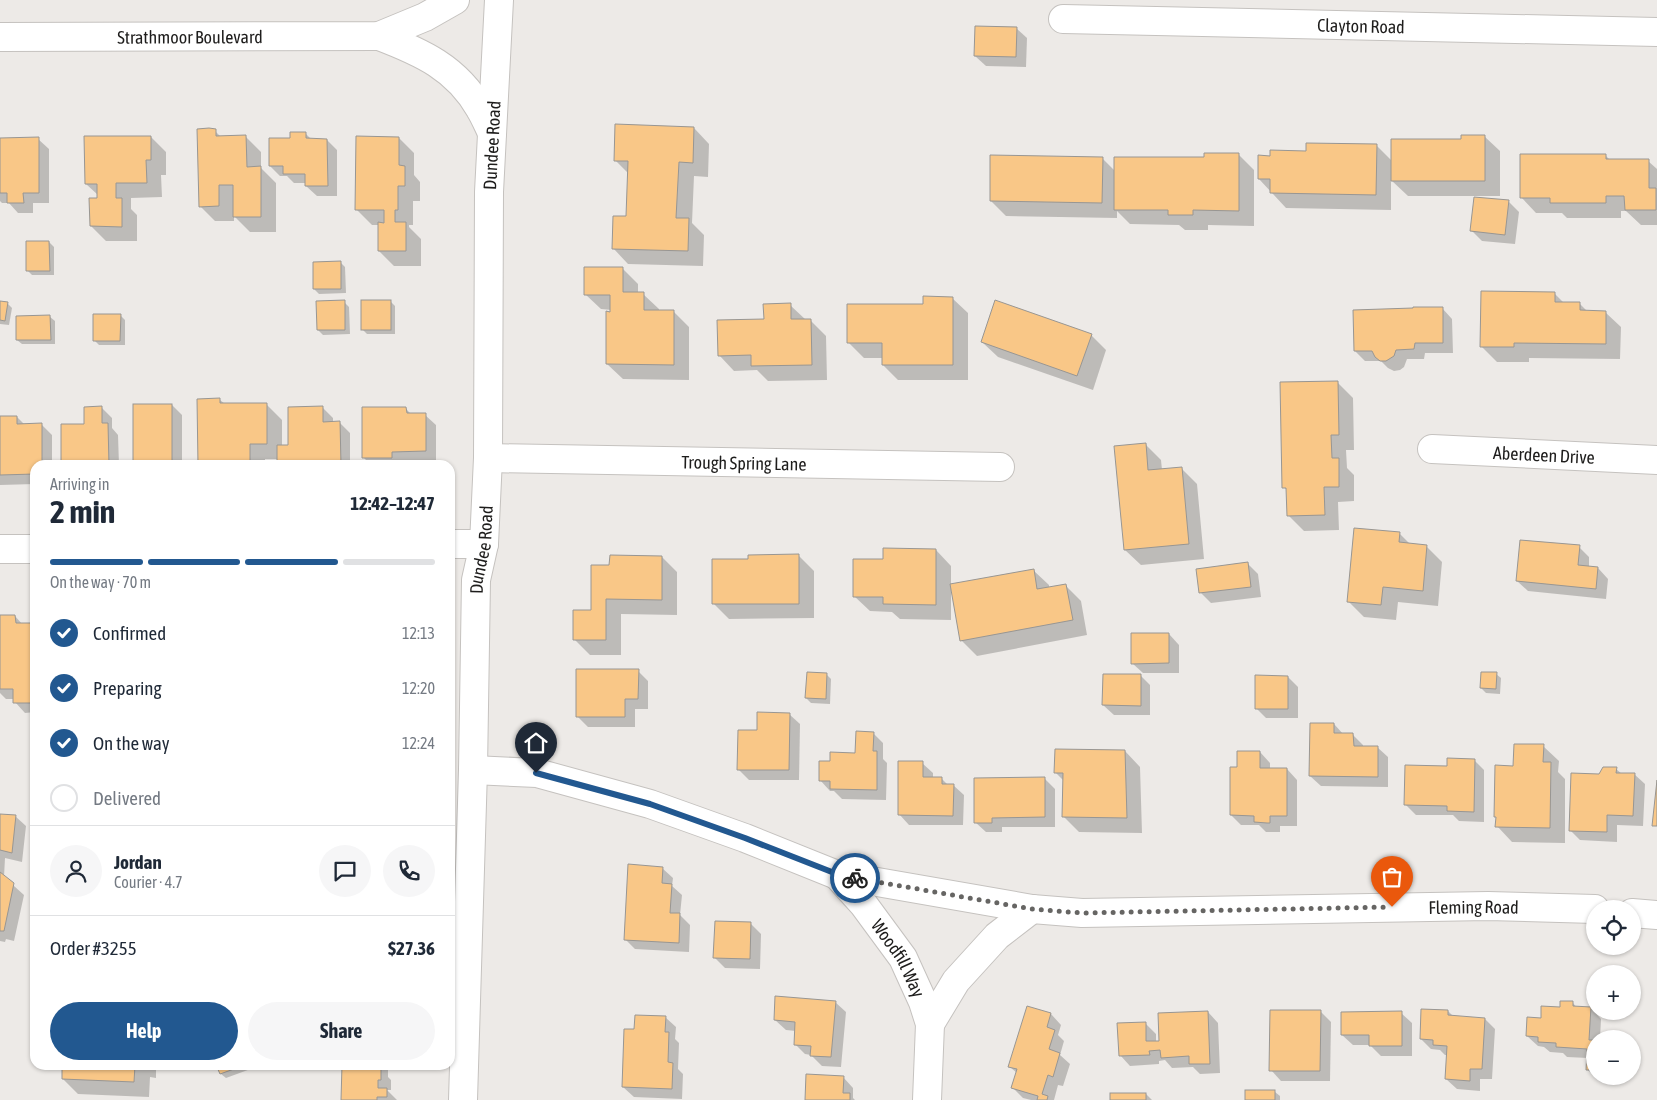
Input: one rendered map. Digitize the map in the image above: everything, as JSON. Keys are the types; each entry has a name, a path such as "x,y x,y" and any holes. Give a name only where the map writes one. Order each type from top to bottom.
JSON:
{"street":[{"name":"Strathmoor Boulevard","path":"379,36 425,16 455,0"},
{"name":"Dundee Road","path":"463,1100 473,770 476,580 484,544 488,458 489,192 499,0"},
{"name":"Clayton Road","path":"1063,19 1657,32"},
{"name":"Strathmoor Boulevard","path":"0,37 379,36 427,56 444,68 475,100 492,135"},
{"name":"Aberdeen Drive","path":"1432,449 1657,460"},
{"name":"Trough Spring Lane","path":"488,458 1000,466"},
{"path":"455,544 484,544"},
{"path":"0,549 30,549"},
{"name":"Fleming Road","path":"473,770 536,773 650,804 837,874 1032,909 1082,913 1488,906 1586,909"},
{"name":"Woodfill Way","path":"837,874 864,905 902,958 923,1002 930,1024 927,1100"},
{"name":"Woodfill Way","path":"930,1024 956,981 997,936 1032,909"},
{"path":"1641,914 1657,915"}],"building":[{"path":"975,26 1017,27 1016,57 974,56"},
{"path":"615,124 694,127 693,163 679,162 676,218 689,218 688,251 612,249 613,216 626,216 628,161 614,161"},
{"path":"197,129 216,129 216,136 246,135 247,167 261,166 261,217 233,217 233,185 219,185 219,206 199,207"},
{"path":"290,132 306,132 306,138 327,139 328,186 305,186 305,174 283,174 283,166 269,166 269,138 290,138"},
{"path":"1461,135 1485,135 1485,181 1391,181 1391,139 1461,139"},
{"path":"84,136 151,136 151,160 146,160 147,183 116,183 116,198 122,198 122,227 90,226 89,198 97,198 97,184 85,184"},
{"path":"356,136 399,137 399,165 405,166 405,186 398,186 398,210 395,210 395,222 406,222 406,251 378,251 378,222 384,223 384,210 355,210"},
{"path":"39,137 39,193 23,193 24,203 7,203 7,193 0,193 0,138"},
{"path":"1306,143 1377,144 1376,195 1270,193 1270,179 1258,179 1258,155 1270,156 1270,150 1306,151"},
{"path":"1204,153 1239,153 1239,211 1193,210 1193,215 1168,215 1168,210 1114,210 1114,157 1204,157"},
{"path":"1520,154 1606,154 1606,159 1649,159 1649,188 1656,188 1656,210 1625,210 1624,196 1606,196 1606,203 1550,203 1550,198 1520,198"},
{"path":"990,155 1103,157 1102,203 990,201"},
{"path":"1474,197 1509,200 1505,235 1470,231"},
{"path":"26,241 49,241 50,271 26,271"},
{"path":"341,261 341,289 313,289 313,262"},
{"path":"584,267 623,267 623,292 644,292 644,310 674,310 674,365 606,364 606,311 610,312 610,295 584,295"},
{"path":"1481,291 1555,292 1555,302 1580,302 1580,310 1606,311 1606,344 1514,343 1514,347 1480,347"},
{"path":"923,296 953,297 953,365 882,365 882,343 847,343 847,304 923,304"},
{"path":"345,300 345,330 317,330 316,301"},
{"path":"361,300 391,300 391,330 361,330"},
{"path":"995,300 1092,334 1077,376 981,342"},
{"path":"0,301 8,302 5,321 0,320"},
{"path":"791,303 791,319 811,319 812,365 751,366 751,355 718,356 717,320 764,319 763,304"},
{"path":"1443,307 1443,343 1415,343 1414,349 1396,350 1394,356 1386,361 1380,361 1372,351 1354,351 1353,310"},
{"path":"93,314 121,314 120,341 93,341"},
{"path":"50,315 51,340 16,340 16,316"},
{"path":"1338,381 1339,435 1331,435 1332,458 1339,458 1339,487 1324,487 1325,515 1287,516 1286,488 1282,488 1280,382"},
{"path":"220,398 220,403 267,403 267,444 250,444 250,460 198,460 197,399"},
{"path":"133,404 172,404 172,460 133,460"},
{"path":"102,406 102,423 108,423 109,460 61,460 61,424 84,424 84,407"},
{"path":"323,406 323,422 340,421 341,460 277,460 277,445 288,445 288,407"},
{"path":"362,407 406,407 407,413 426,413 426,451 392,452 392,458 362,458"},
{"path":"0,416 17,416 17,424 42,423 42,460 30,460 30,474 0,475"},
{"path":"1146,443 1148,470 1182,467 1189,544 1124,550 1114,446"},
{"path":"1354,528 1400,532 1399,542 1427,545 1423,591 1383,587 1381,605 1347,602"},
{"path":"1520,540 1580,545 1578,565 1598,567 1596,589 1516,581"},
{"path":"883,548 936,549 936,605 883,604 883,597 853,597 853,559 883,559"},
{"path":"799,554 799,604 712,604 712,559 748,559 748,555"},
{"path":"610,555 662,556 662,600 606,599 606,640 573,640 573,610 591,610 591,565 609,565"},
{"path":"1248,562 1251,587 1199,593 1196,569"},
{"path":"1034,569 1037,589 1066,584 1073,620 960,641 950,584"},
{"path":"0,615 15,615 16,623 30,623 30,703 13,703 13,689 0,689"},
{"path":"1131,633 1169,633 1169,663 1131,664"},
{"path":"576,669 639,669 638,699 625,699 625,717 576,717"},
{"path":"807,672 827,673 826,699 805,698"},
{"path":"1481,672 1497,672 1496,689 1480,688"},
{"path":"1103,674 1141,674 1141,706 1102,705"},
{"path":"1255,675 1288,676 1288,709 1255,709"},
{"path":"757,712 790,713 789,770 737,770 738,730 757,730"},
{"path":"1310,723 1334,723 1334,733 1353,733 1354,746 1378,746 1378,777 1309,776"},
{"path":"856,731 874,732 873,751 877,751 877,790 830,789 830,781 819,781 819,761 830,761 830,752 855,753"},
{"path":"1514,744 1544,744 1543,762 1551,762 1550,828 1495,827 1495,765 1513,766"},
{"path":"1055,749 1125,750 1127,818 1062,817 1063,773 1054,773"},
{"path":"1237,751 1260,751 1260,768 1287,768 1287,816 1270,816 1270,823 1267,823 1254,822 1254,816 1230,815 1230,767 1237,767"},
{"path":"1447,758 1475,759 1474,812 1447,811 1447,806 1404,805 1405,765 1447,766"},
{"path":"898,761 923,761 923,777 942,777 942,784 954,784 953,816 898,815"},
{"path":"1603,767 1617,767 1616,773 1635,773 1633,816 1607,815 1607,832 1569,831 1571,773 1599,774"},
{"path":"1045,777 1045,817 992,818 992,823 974,823 974,778"},
{"path":"1657,780 1657,826 1652,826"},
{"path":"0,814 16,815 12,853 0,850"},
{"path":"628,864 663,867 662,883 672,884 670,913 680,913 679,943 624,940"},
{"path":"0,872 14,883 4,931 0,931"},
{"path":"715,921 751,922 750,959 713,958"},
{"path":"775,996 836,1001 831,1057 810,1056 811,1046 794,1045 795,1022 774,1020"},
{"path":"1560,1001 1573,1001 1573,1006 1586,1007 1586,1020 1590,1020 1590,1030 1586,1030 1586,1049 1556,1047 1556,1043 1538,1042 1538,1037 1526,1036 1527,1017 1541,1018 1541,1006 1560,1007"},
{"path":"1027,1006 1051,1013 1047,1027 1055,1030 1049,1049 1060,1053 1053,1077 1048,1075 1042,1094 1048,1096 1047,1100 1037,1100 1038,1096 1011,1088 1017,1069 1008,1067"},
{"path":"1421,1009 1448,1010 1448,1015 1485,1018 1482,1069 1470,1069 1470,1081 1445,1079 1447,1046 1433,1045 1433,1040 1420,1039"},
{"path":"1270,1010 1321,1010 1320,1071 1269,1071"},
{"path":"1208,1011 1210,1064 1189,1064 1189,1056 1161,1058 1160,1050 1149,1051 1150,1055 1119,1056 1117,1023 1146,1022 1146,1041 1159,1041 1158,1013"},
{"path":"1402,1011 1402,1046 1369,1046 1369,1035 1341,1035 1341,1012"},
{"path":"635,1015 666,1016 665,1032 669,1032 668,1062 673,1063 672,1089 622,1087 624,1029 634,1029"},
{"path":"62,1070 135,1070 134,1082 62,1079"},
{"path":"218,1070 231,1070 220,1074"},
{"path":"342,1070 381,1070 381,1080 378,1080 378,1088 387,1088 387,1097 377,1097 377,1100 341,1100"},
{"path":"806,1074 844,1076 843,1093 850,1093 850,1100 805,1100"},
{"path":"1245,1090 1275,1090 1275,1100 1245,1100"},
{"path":"1110,1093 1146,1093 1146,1100 1110,1100"}],"way so far":[{"path":"855,878 1032,909 1082,913 1392,907"}],"route":[{"path":"536,773 650,804 837,874 855,878"}]}
